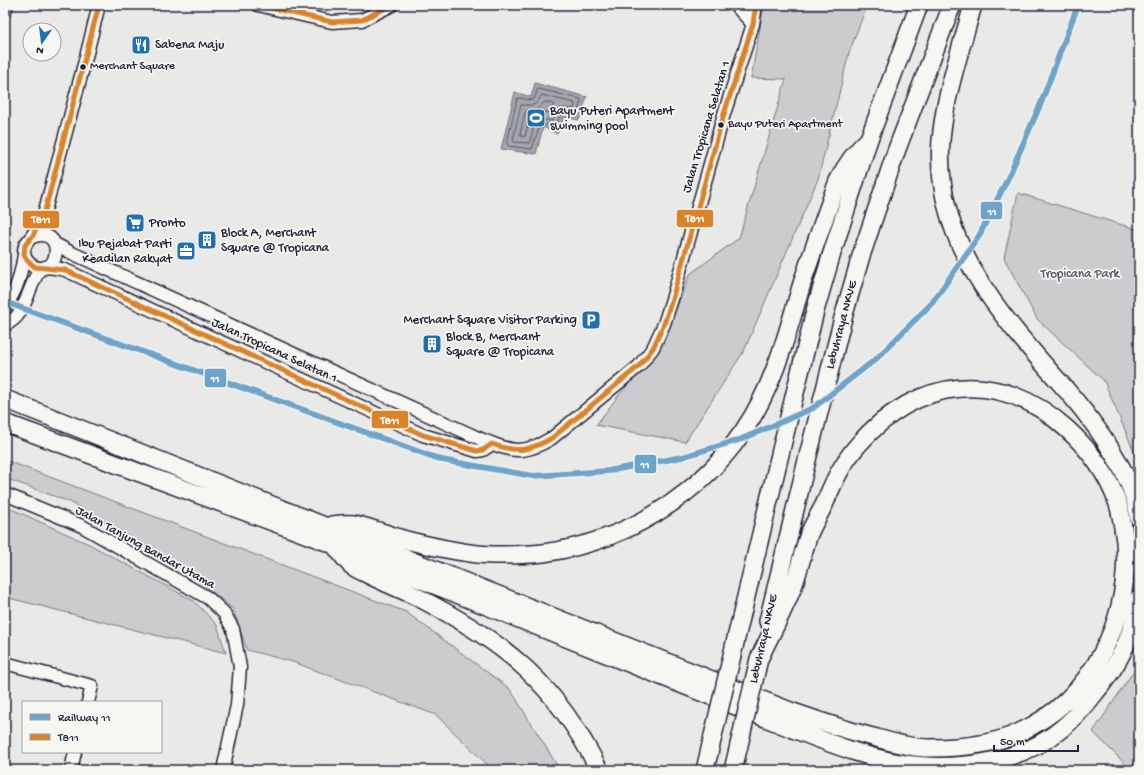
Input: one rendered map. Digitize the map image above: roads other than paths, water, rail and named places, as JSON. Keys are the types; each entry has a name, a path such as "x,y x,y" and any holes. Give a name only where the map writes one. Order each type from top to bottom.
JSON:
{"highway":[{"name":"Lebuhraya NKVE","path":"705,770 815,311 869,139 919,5"},
{"name":"Lebuhraya NKVE","path":"733,770 808,456 845,311 861,256 897,149 952,5"},
{"path":"973,5 945,108 941,139 940,162 949,218 958,242 982,288 1015,330 1085,411 1101,433 1129,482 1137,506 1139,518"},
{"path":"326,526 352,524 438,548 490,555 543,553 571,547 622,531 648,519 685,494 706,476 722,459 755,412 772,379 804,277 838,181 845,167 858,149 869,139"},
{"path":"5,399 790,711 842,729 890,742 928,748 984,744 1018,733 1057,710 1076,690 1099,660 1110,638 1121,601 1125,581 1126,557 1122,520 1118,502 1098,464 1076,437 1057,420 1019,396 981,387 945,389 910,402 882,421 868,434 842,466 810,532 795,582 759,659"},
{"path":"5,423 335,545 798,731 831,743 898,763 945,766 988,763 1027,750 1060,731 1085,705 1106,679 1128,640 1139,598"},
{"path":"335,545 352,566 378,580 420,598 447,612 470,625 507,652 540,682 560,705 582,738 599,770"}],"street":[{"path":"5,11 6,5"},
{"path":"5,306 12,297 21,269 25,245 32,237 44,214 99,5"},
{"path":"258,5 332,22 362,20 392,5"},
{"path":"735,5 753,24"},
{"name":"Jalan Tropicana Selatan 1","path":"53,241 72,253 476,438 508,450 525,450 537,446 552,438 639,366 653,348 664,324 671,303 724,114 753,24 756,5"},
{"path":"5,325 13,322 22,310 35,275 43,268 50,265 56,258 57,248 45,226 44,214"},
{"path":"32,237 41,235 53,241"},
{"path":"24,255 30,264 35,267 43,268"},
{"name":"Jalan Tropicana Selatan 1","path":"43,268 65,270 423,435 477,450 483,450 492,444"},
{"name":"Jalan Tanjung Bandar Utama","path":"5,494 82,526 208,598 224,613 233,629 240,667 237,705 223,770"},
{"path":"5,663 92,686 88,701"},
{"path":"71,770 75,753"}],"water":[{"name":"Bayu Puteri Apartment swimming pool","path":"535,83 587,97 579,120 564,117 557,134 543,127 536,154 501,149 515,92 531,97"}],"rail line":[{"name":"11","path":"5,302 442,460 533,476 608,471 682,457 742,439 813,408 876,359 932,303 979,236 1008,178 1041,103 1078,5"}],"place":[{"name":"Sabena Maju","path":"141,45"},
{"name":"Merchant Square","path":"83,67"},
{"name":"Bayu Puteri Apartment swimming pool","path":"536,118"},
{"name":"Bayu Puteri Apartment","path":"721,125"},
{"name":"Pronto","path":"135,223"},
{"name":"Block A, Merchant Square @ Tropicana","path":"207,240"},
{"name":"Ibu Pejabat Parti Keadilan Rakyat","path":"186,251"},
{"name":"Merchant Square Visitor Parking","path":"591,320"},
{"name":"Block B, Merchant Square @ Tropicana","path":"432,344"}],"park label":[{"name":"Tropicana Park","path":"1080,274"}]}
